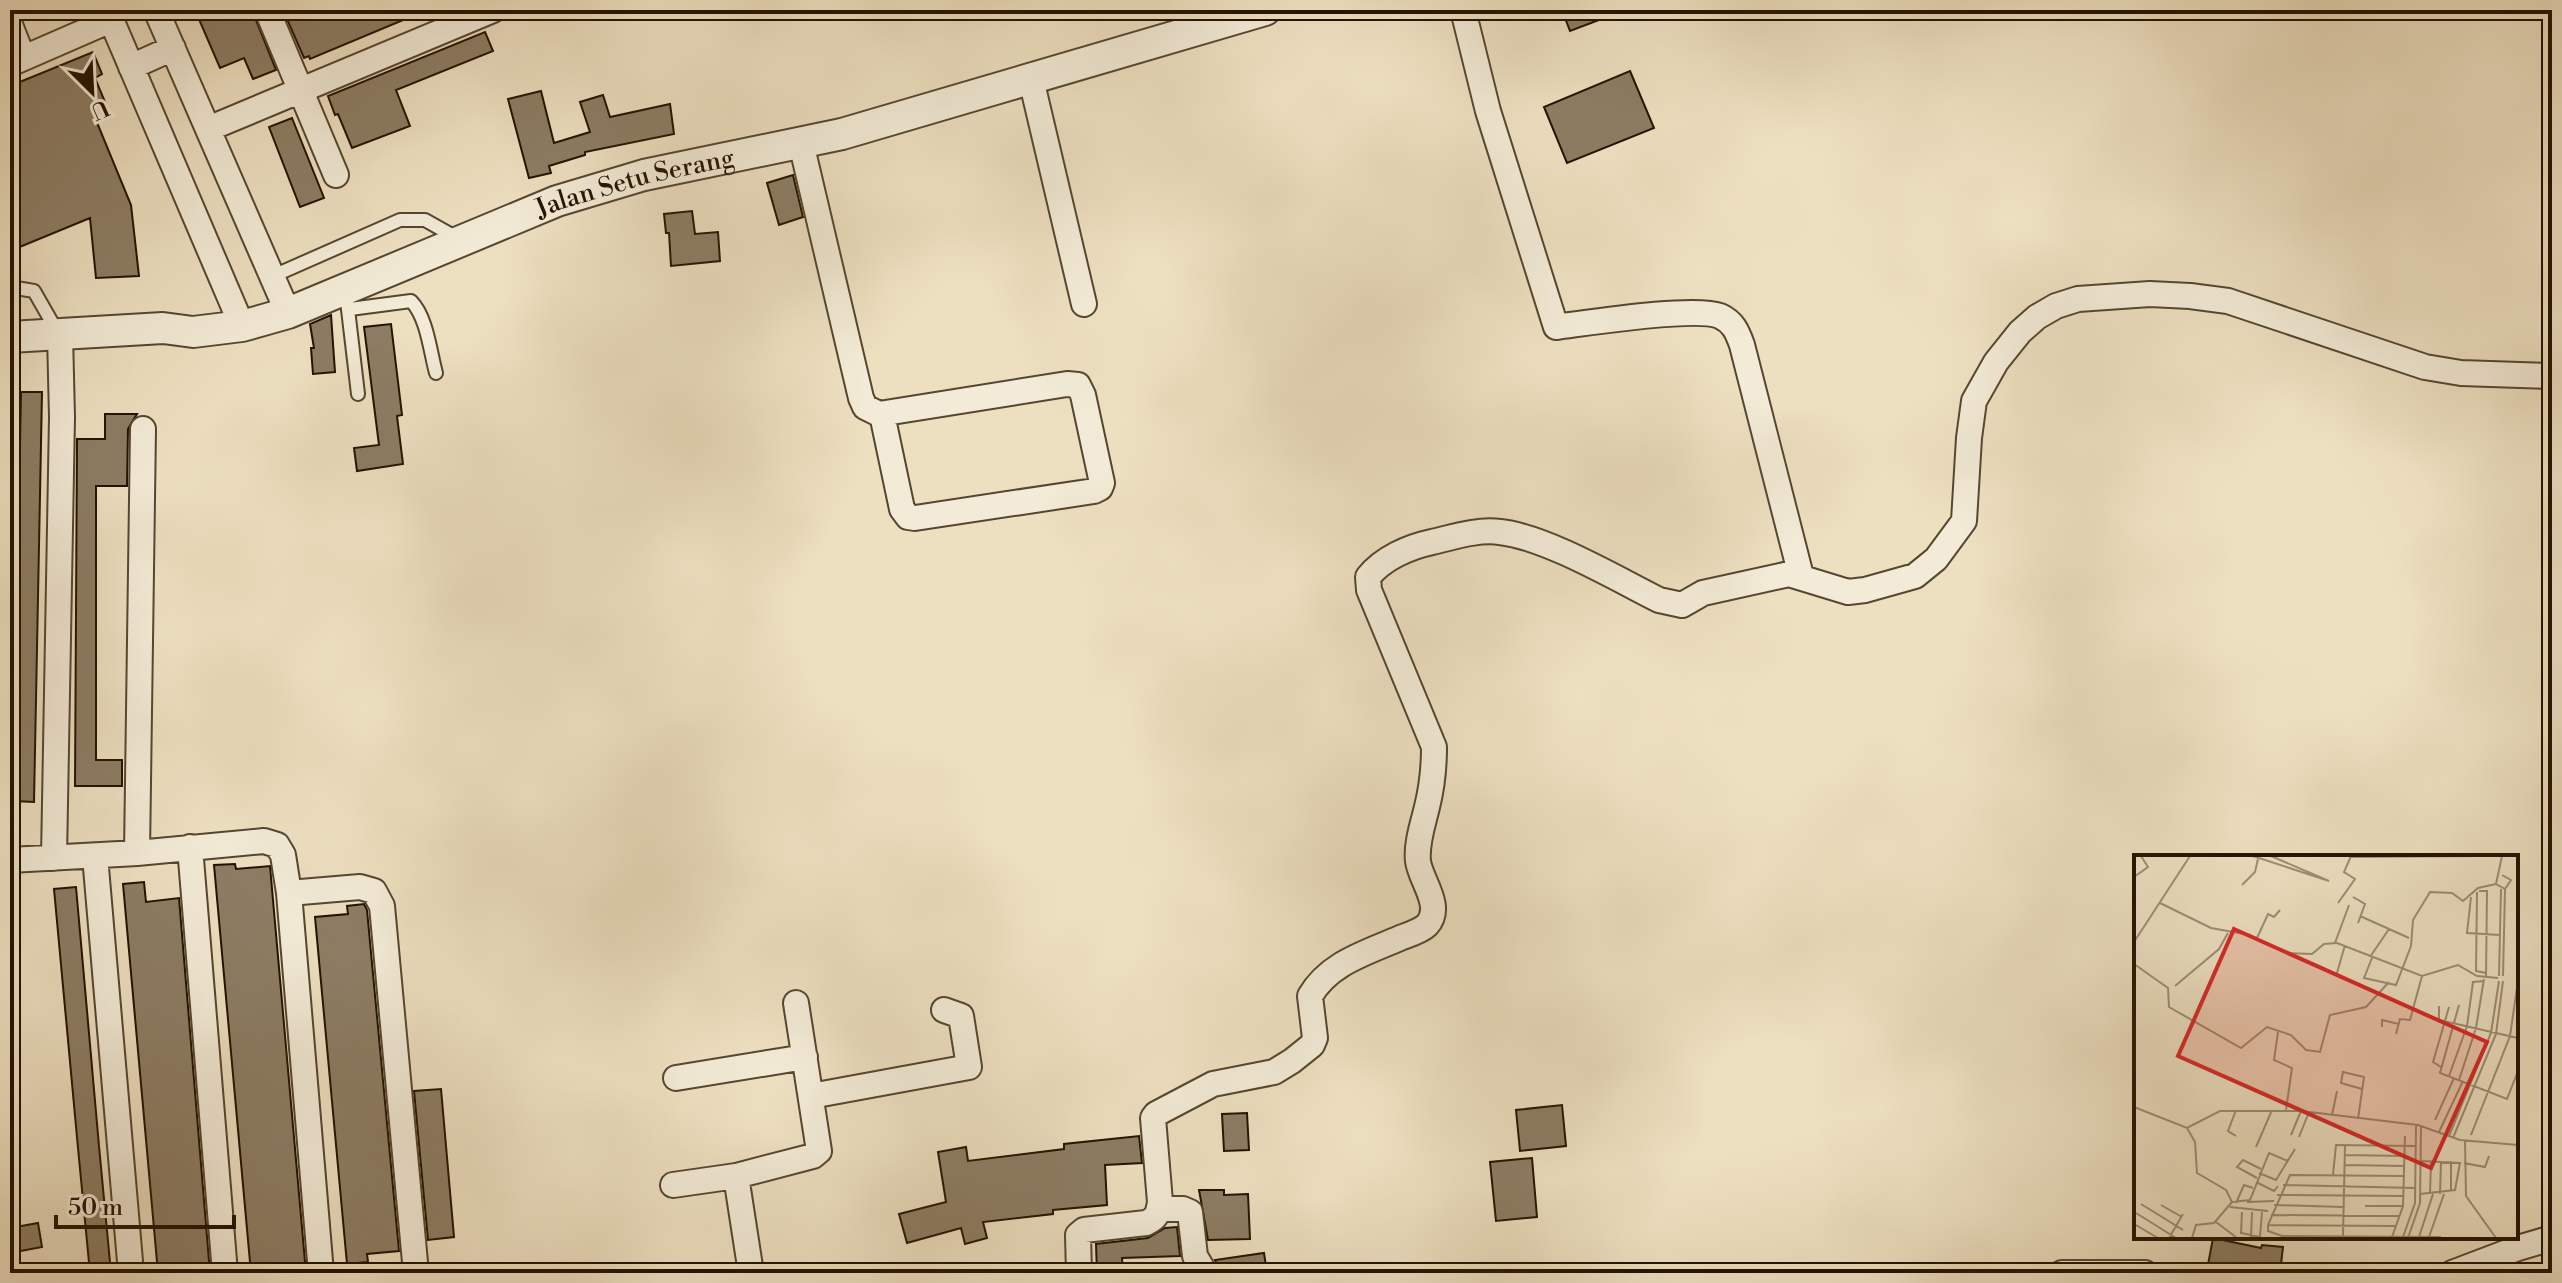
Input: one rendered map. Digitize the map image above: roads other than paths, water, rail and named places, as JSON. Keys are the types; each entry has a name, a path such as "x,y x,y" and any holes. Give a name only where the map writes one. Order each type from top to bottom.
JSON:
{"street":[{"path":"156,10 288,313"},
{"path":"267,10 336,175"},
{"path":"208,129 493,10"},
{"path":"1463,10 1488,111 1556,327 1717,314 1737,329 1801,576"},
{"name":"Jalan Setu Serang","path":"10,337 163,328 193,332 242,326 347,300 460,240 557,201 644,175 842,134 1246,13"},
{"path":"10,25 17,61 109,15 242,326"},
{"path":"131,67 173,48"},
{"path":"1031,79 1084,304"},
{"path":"801,143 861,398 865,407 879,414 886,427 902,509 908,517 1094,491 1102,483 1083,395 1078,385 1067,384 879,414"},
{"path":"1079,1273 1078,1235 1084,1230 1146,1223 1155,1219 1159,1209 1153,1118 1156,1114 1213,1084 1274,1072 1292,1061 1312,1045 1315,1038 1310,996 1325,974 1345,962 1415,932 1427,925 1432,916 1432,902 1418,862 1420,836 1435,768 1434,747 1369,590 1368,577 1396,555 1424,543 1472,532 1500,532 1536,542 1659,600 1682,605 1703,593 1789,574 1840,592 1865,590 1915,576 1936,559 1964,521 1974,401 1996,362 2020,332 2047,312 2078,299 2150,294 2228,301 2425,367 2512,377 2552,376"},
{"path":"54,858 62,417 60,335"},
{"path":"137,853 143,429"},
{"path":"10,860 137,853 264,841 277,845 283,855 289,893 321,1273"},
{"path":"190,847 225,1273"},
{"path":"95,856 131,1273"},
{"path":"289,893 360,887 374,891 382,906 416,1273"},
{"path":"673,1185 736,1176 813,1156 819,1151 796,1003"},
{"path":"811,1096 969,1067 961,1016 944,1010"},
{"path":"676,1078 805,1057"},
{"path":"736,1176 751,1273"},
{"path":"1159,1209 1190,1212 1195,1256 1205,1273"},
{"path":"2452,1273 2552,1238"},
{"path":"2062,1273 2145,1273"}],"lane":[{"path":"273,276 400,220 425,220 460,240"},
{"path":"10,287 34,291 60,335"},
{"path":"358,394 347,300 411,301 423,323 436,373"}]}
